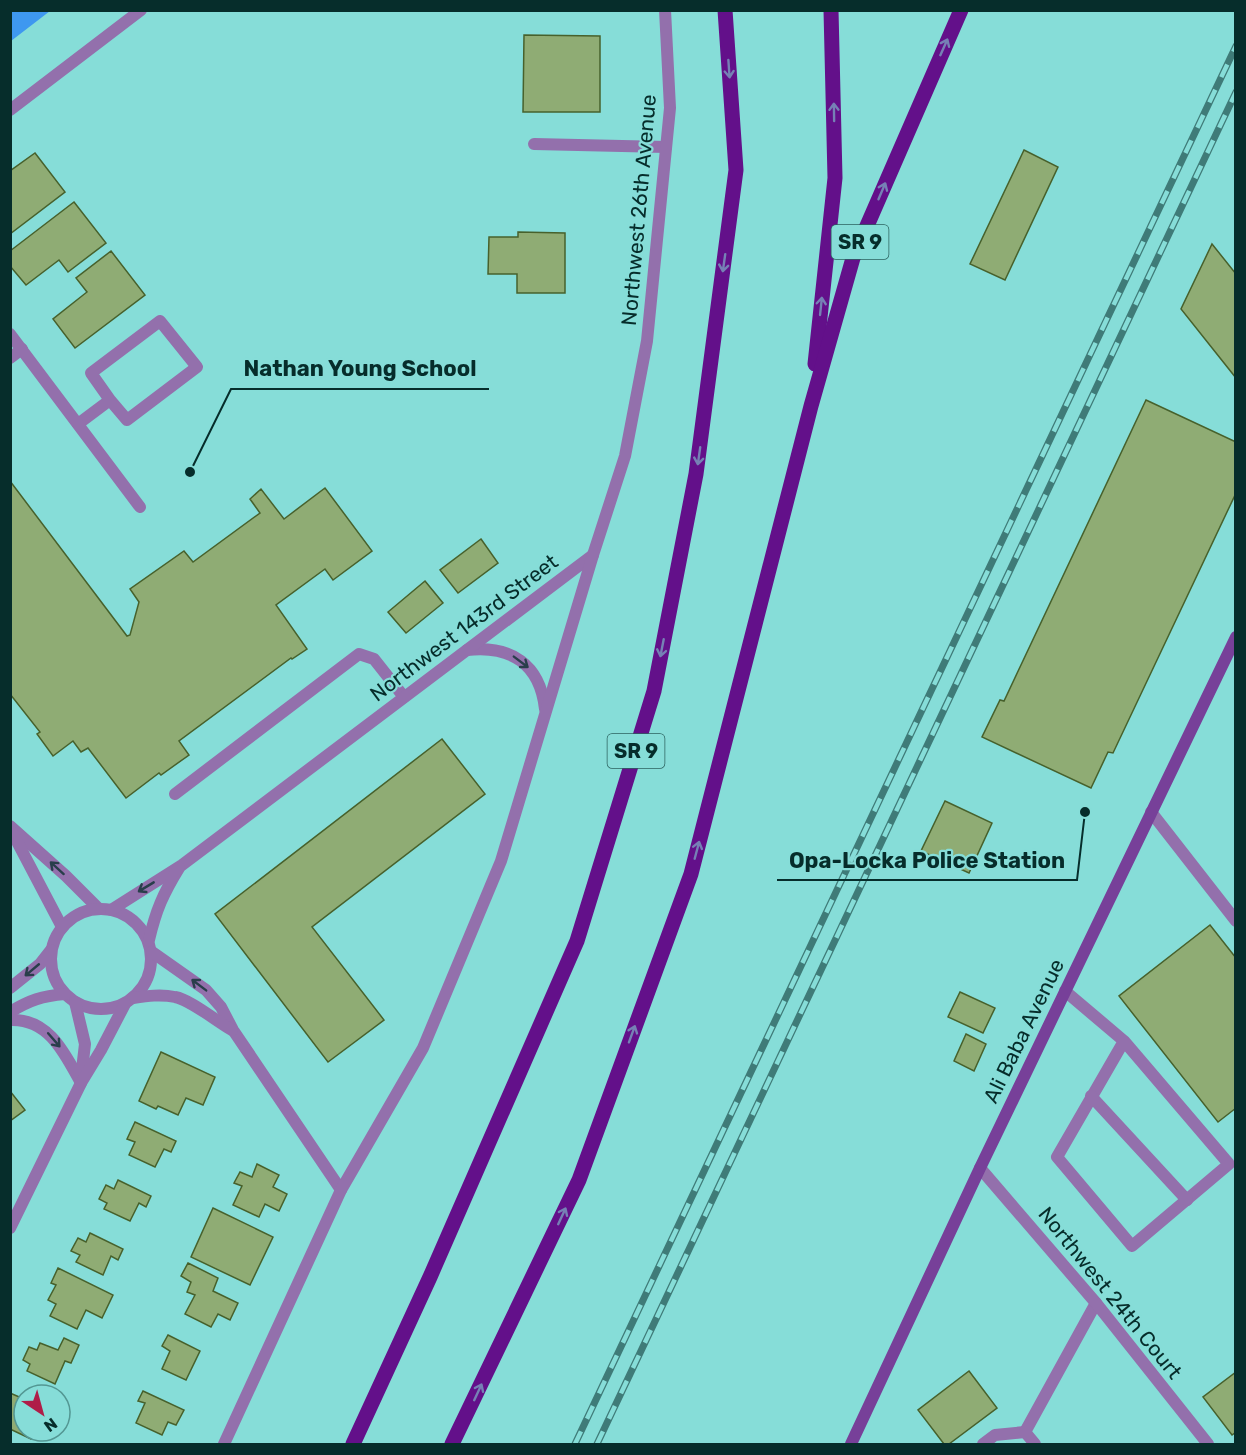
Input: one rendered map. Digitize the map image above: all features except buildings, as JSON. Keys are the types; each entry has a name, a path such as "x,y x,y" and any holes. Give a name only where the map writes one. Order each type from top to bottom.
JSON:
{"main road":[{"name":"SR 9","path":"353,1444 430,1277 577,941 654,691 696,474 736,170 725,10"},
{"path":"811,406 835,177 831,10"},
{"name":"SR 9","path":"452,1444 579,1180 691,874 811,406 853,258 961,10"}],"street":[{"path":"10,110 141,10"},
{"name":"Northwest 26th Avenue","path":"593,555 625,456 647,341 670,108 665,10"},
{"path":"534,144 666,147"},
{"path":"160,321 197,367 127,420 110,400 91,373 160,321"},
{"path":"10,334 140,507"},
{"path":"10,358 22,349"},
{"path":"78,424 110,400"},
{"path":"224,1444 341,1190 423,1048 501,861 593,555"},
{"name":"Northwest 143rd Street","path":"105,909 182,865 593,555"},
{"name":"Ali Baba Avenue","path":"851,1444 980,1168 1236,636"},
{"path":"466,651 495,649 526,664 538,683 546,714"},
{"path":"175,794 359,654 374,659 404,697"},
{"path":"1151,812 1236,921"},
{"path":"10,827 105,909"},
{"path":"10,827 62,927"},
{"name":"Northwest 143rd Street","path":"151,946 160,902 182,865"},
{"path":"10,988 40,964 51,950 62,927 74,917 105,909 120,912 133,920 151,946 206,990 221,1007 233,1030 341,1190"},
{"path":"10,1228 81,1083 129,1001 145,984 151,966 151,946"},
{"path":"51,950 51,966 56,981 70,998 87,1008 112,1008 129,1001 159,995 177,997 233,1030"},
{"path":"1065,991 1124,1041 1229,1164 1132,1246 1057,1157 1124,1041"},
{"path":"10,1012 43,996 70,998"},
{"path":"70,998 85,1044 81,1083"},
{"path":"10,1020 30,1023 44,1030 54,1039 81,1083"},
{"path":"1091,1096 1187,1200"},
{"name":"Northwest 24th Court","path":"980,1168 1096,1304 1208,1444"},
{"path":"1025,1432 1096,1304"},
{"path":"983,1444 995,1436 1025,1432"},
{"path":"1025,1432 1035,1444"}],"water":[{"path":"11,10 50,10 50,11 11,41"}],"railway":[{"path":"575,1444 1236,46"},
{"path":"597,1444 1236,92"}],"place":[{"name":"Nathan Young School","path":"190,472"},
{"name":"Opa-Locka Police Station","path":"1085,812"}]}
